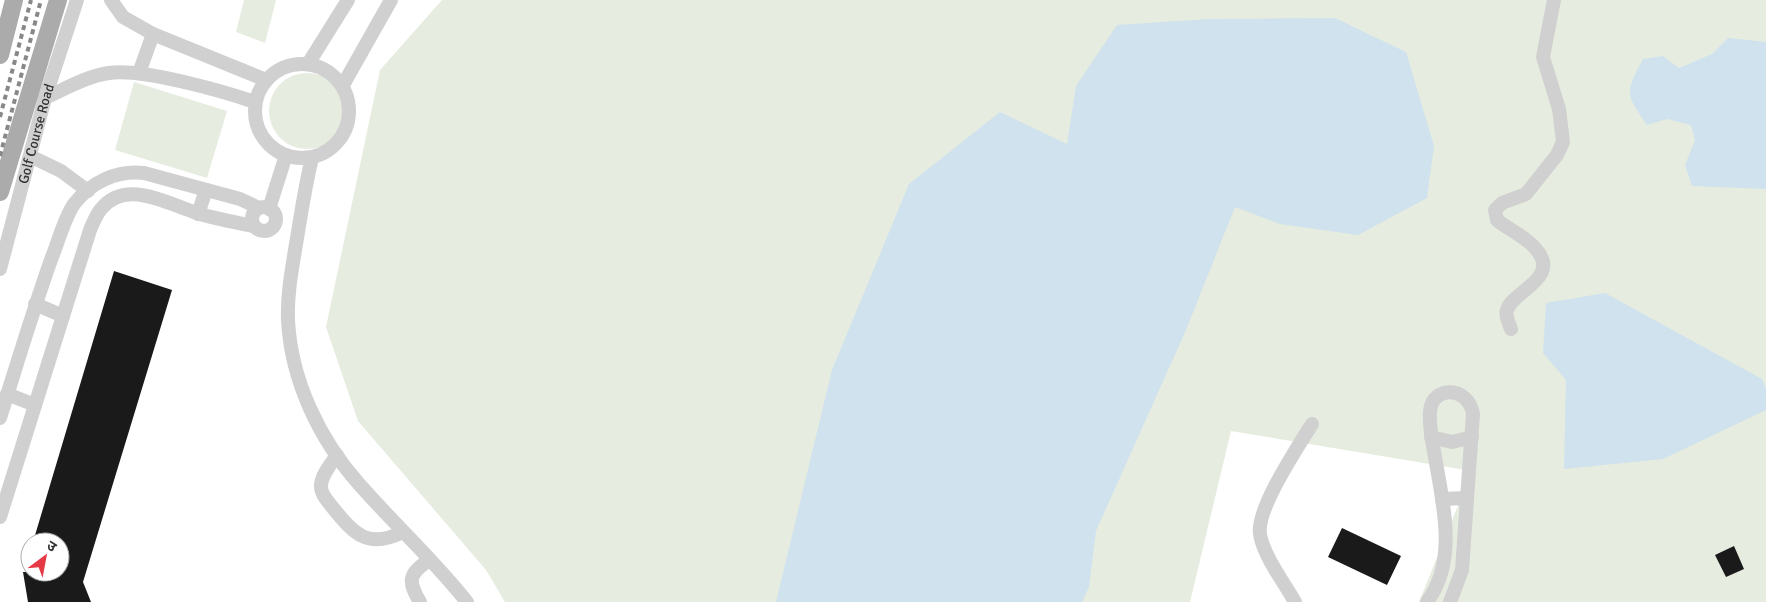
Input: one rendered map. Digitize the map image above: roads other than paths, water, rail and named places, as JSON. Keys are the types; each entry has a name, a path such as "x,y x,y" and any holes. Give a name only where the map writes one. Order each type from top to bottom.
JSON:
{"main road":[{"path":"0,55 2,38 14,0"},
{"path":"0,192 58,0"}],"street":[{"name":"Golf Course Road","path":"0,269 45,98 77,0"},
{"path":"111,0 123,17 152,34 266,80"},
{"path":"308,64 348,0"},
{"path":"343,85 391,0"},
{"path":"1511,329 1506,315 1509,306 1537,280 1542,269 1542,261 1535,247 1497,220 1495,210 1502,203 1526,194 1557,155 1563,142 1559,109 1543,57 1554,0"},
{"path":"138,73 152,34"},
{"path":"308,64 326,70 343,85 348,100 349,119 342,137 329,151 312,158 294,158 278,152 264,139 255,121 255,102 266,80 285,68 308,64"},
{"path":"45,98 93,77 109,73 138,73 228,93 255,102"},
{"path":"254,226 252,219 254,213 264,208 286,155"},
{"path":"30,156 61,171 88,191"},
{"path":"312,158 288,292 288,320 293,356 304,393 316,423 357,483 467,602"},
{"path":"0,418 35,304 66,221 74,204 104,179 128,171 144,173 240,199 264,208 276,219 270,229 264,231 254,226 198,214 140,194 125,194 112,199 100,209 90,230 35,405 3,495 0,517"},
{"path":"198,214 206,190"},
{"path":"35,304 63,316"},
{"path":"1426,602 1438,582 1445,565 1445,526 1431,437 1431,407 1439,396 1452,392 1464,396 1472,407 1472,437 1462,570 1450,602"},
{"path":"7,394 35,405"},
{"path":"1295,602 1263,543 1260,527 1263,513 1273,491 1312,424"},
{"path":"1431,437 1452,442 1472,437"},
{"path":"336,454 322,478 320,488 350,529 363,537 376,540 387,540 403,532"},
{"path":"1442,499 1467,498"},
{"path":"420,602 412,587 411,580 416,569 430,560"}],"water":[{"path":"1335,18 1406,52 1434,146 1427,198 1358,235 1280,224 1235,207 1186,330 1096,531 1089,587 1082,602 776,602 832,370 909,184 1000,112 1067,144 1076,86 1117,25 1209,19"},
{"path":"1728,38 1766,42 1766,189 1692,186 1685,165 1695,140 1691,125 1667,119 1647,125 1631,99 1630,93 1633,79 1643,59 1663,56 1679,68 1712,54"},
{"path":"1605,293 1762,379 1766,389 1766,410 1663,459 1564,469 1566,380 1543,353 1546,303"}],"railway":[{"path":"0,117 31,0"},
{"path":"0,156 41,0"}]}
